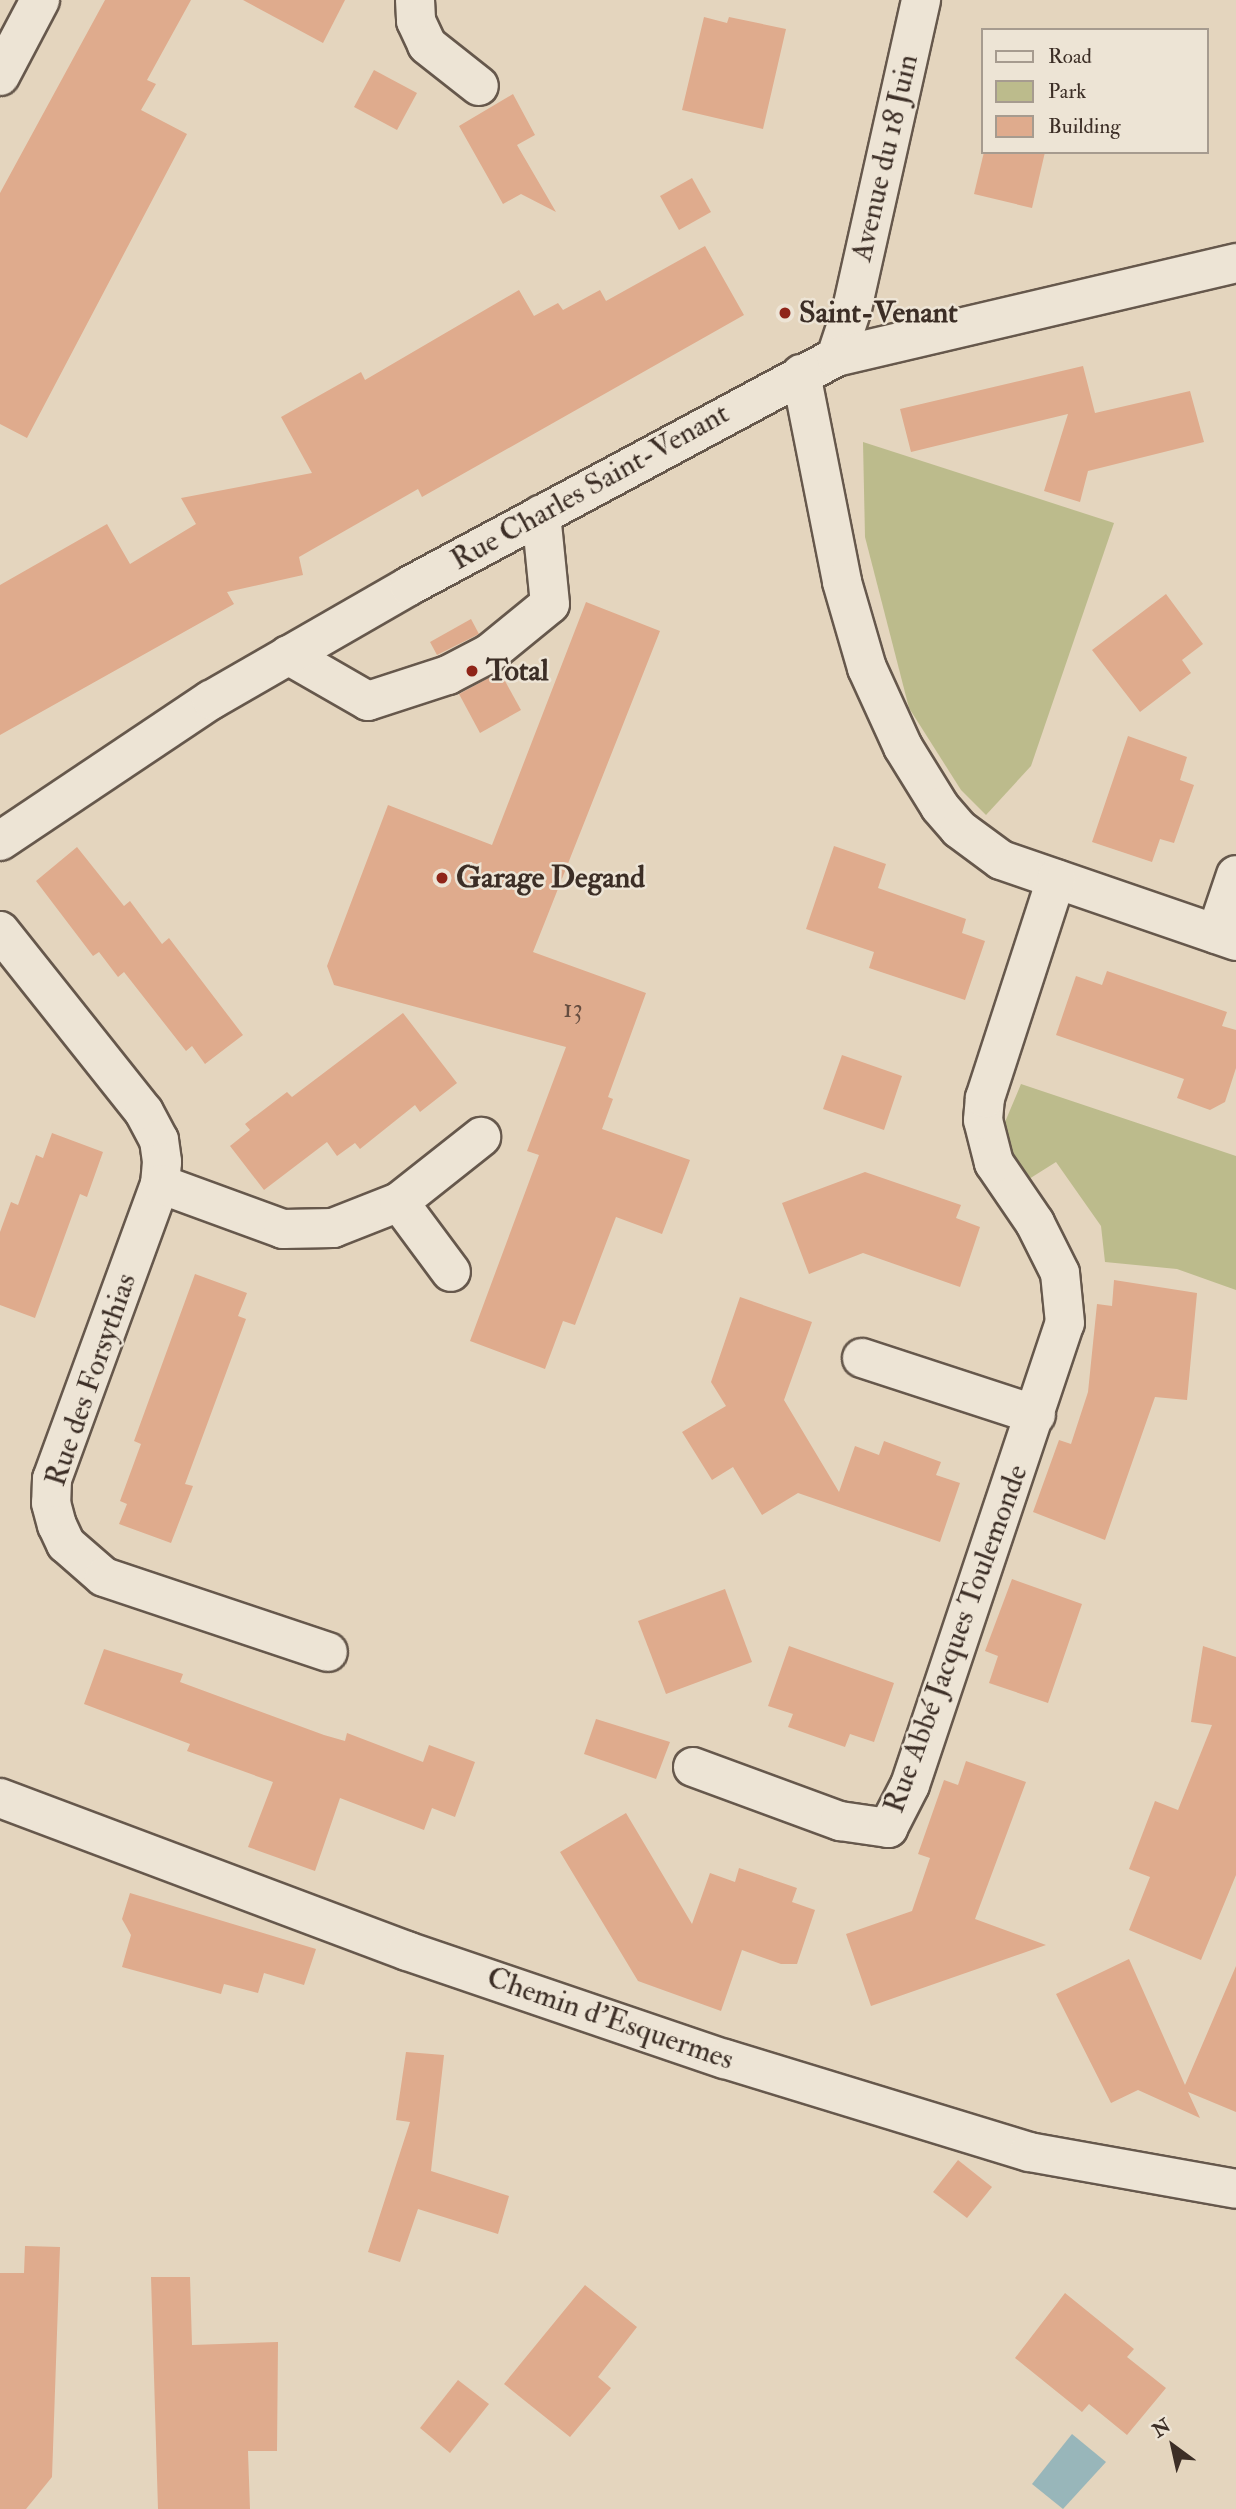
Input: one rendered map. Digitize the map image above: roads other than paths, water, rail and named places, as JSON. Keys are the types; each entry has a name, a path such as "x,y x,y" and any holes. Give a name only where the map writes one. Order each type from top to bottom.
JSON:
{"street":[{"path":"0,76 40,0"},
{"path":"415,0 416,21 427,45 479,86"},
{"name":"Avenue du 18 Juin","path":"836,356 852,309 921,0"},
{"name":"Rue Charles Saint-Venant","path":"0,841 145,741 288,655 541,514 836,356 1236,263"},
{"path":"801,374 854,628 903,747 959,829 1001,860 1226,938 1236,874"},
{"path":"288,655 368,701 448,675 490,653 550,604 541,514"},
{"name":"Rue Abbé Jacques Toulemonde","path":"693,1767 840,1821 888,1828 910,1785 1065,1323 1060,1273 1035,1223 994,1163 983,1120 985,1098 1056,879"},
{"name":"Rue des Forsythias","path":"0,931 144,1112 159,1140 160,1184 52,1479 51,1503 57,1525 66,1544 104,1577 328,1652"},
{"path":"160,1184 283,1229 333,1228 399,1202 481,1137"},
{"path":"399,1202 451,1272"},
{"path":"862,1358 1036,1415"},
{"name":"Chemin d'Esquermes","path":"0,1798 407,1951 725,2059 1029,2152 1236,2189"}],"water":[{"path":"1072,2434 1106,2462 1063,2509 1032,2484"}],"place":[{"name":"Saint-Venant","path":"785,313"},
{"name":"Total","path":"472,671"},
{"name":"Garage Degand","path":"442,878"}]}
